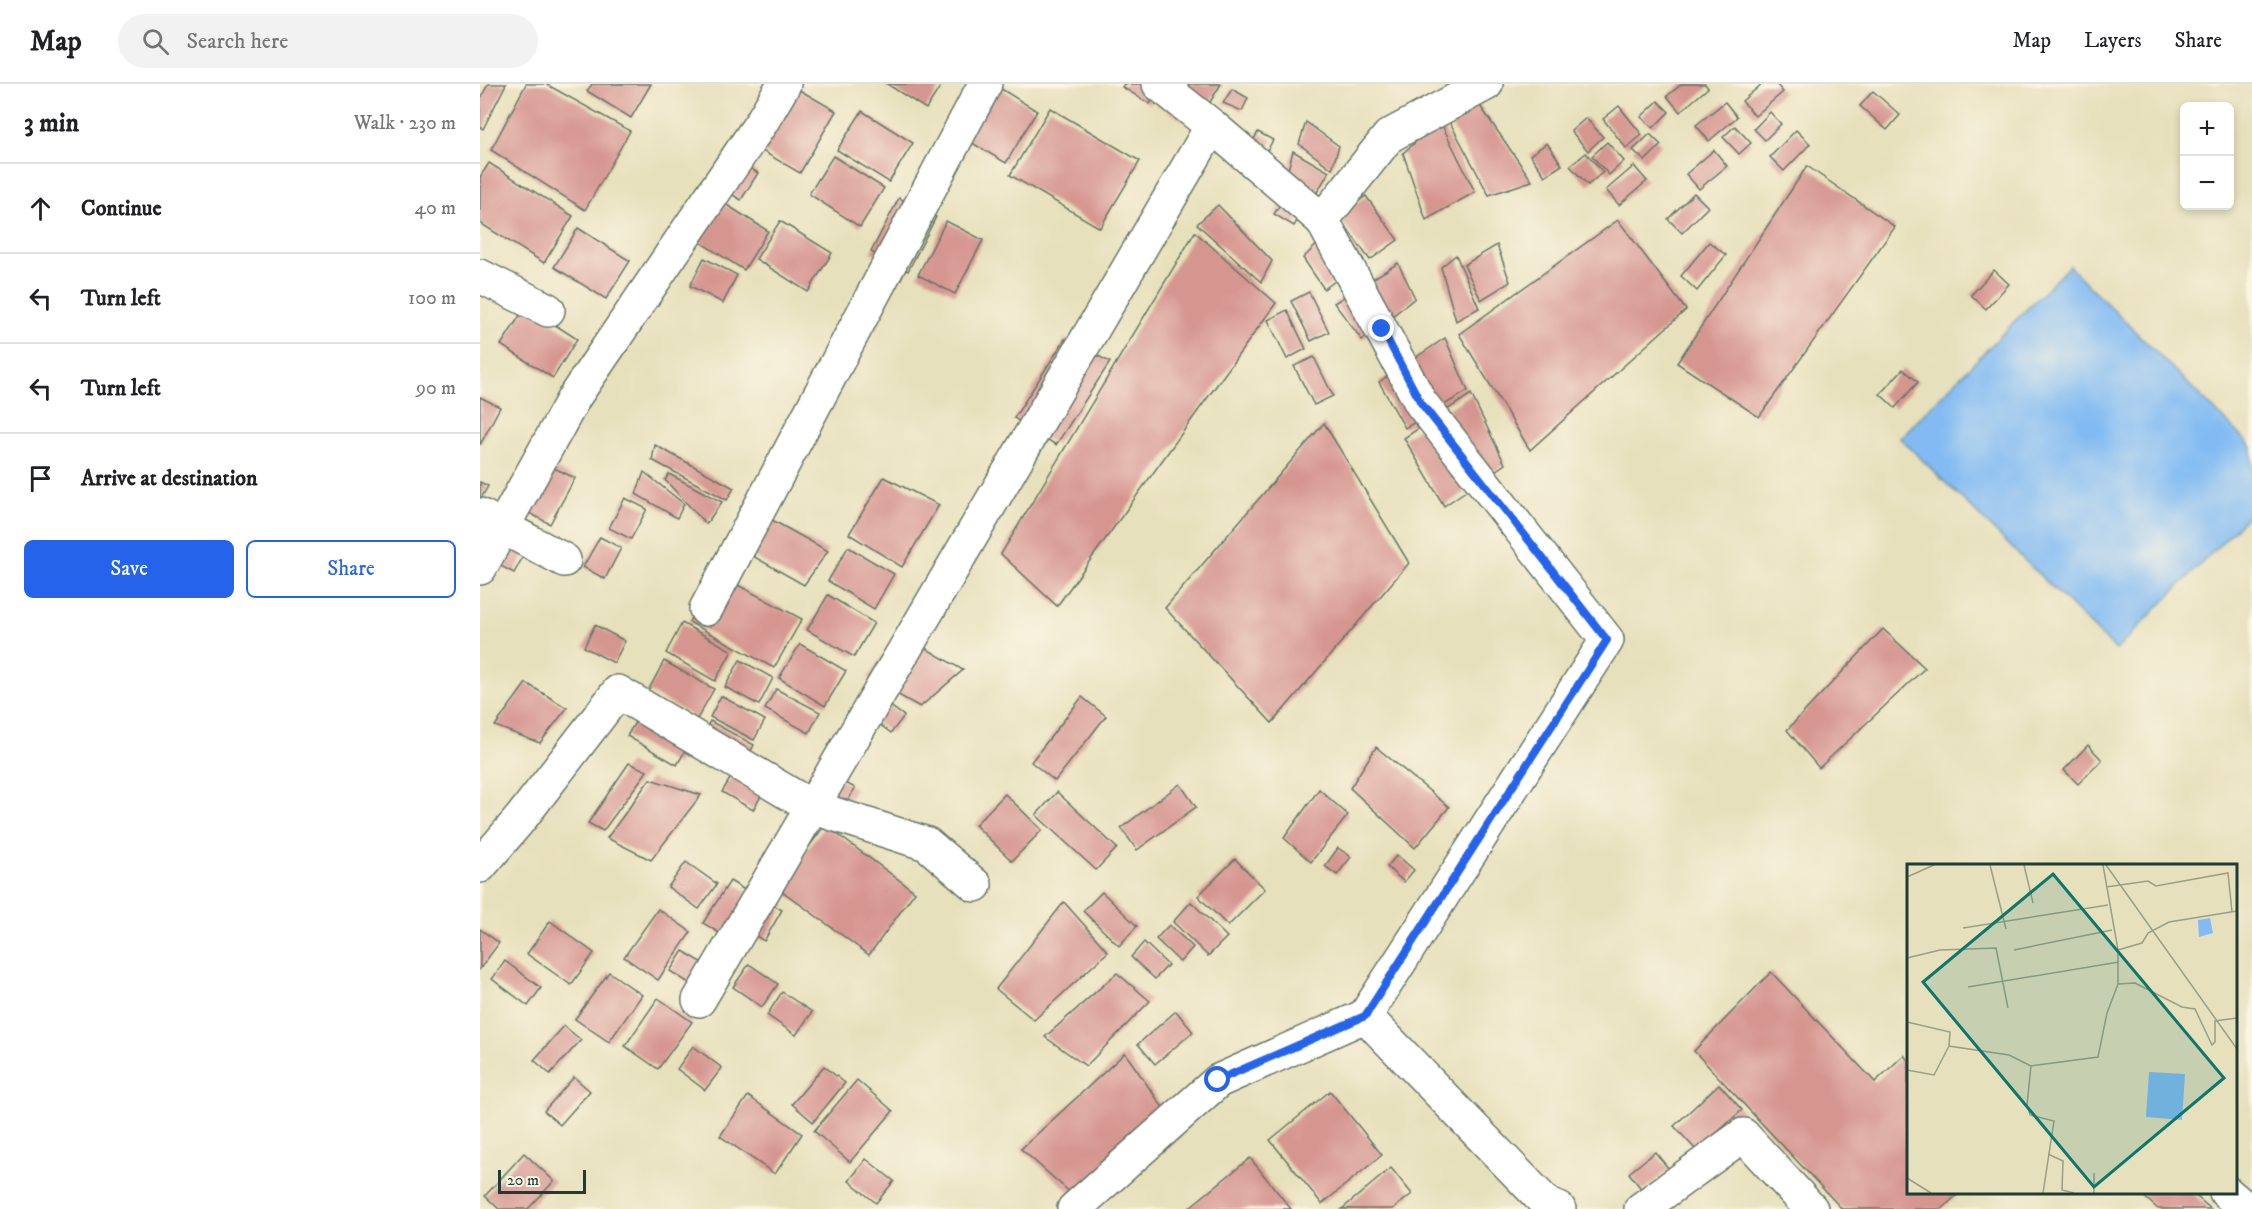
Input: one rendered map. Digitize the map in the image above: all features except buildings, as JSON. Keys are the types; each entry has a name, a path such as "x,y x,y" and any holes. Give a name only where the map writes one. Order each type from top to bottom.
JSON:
{"street":[{"path":"480,568 491,520 760,123 784,84"},
{"path":"706,609 985,84"},
{"path":"1074,1209 1218,1080 1365,1016 1607,640 1421,403 1322,220 1159,84"},
{"path":"1322,220 1389,136 1486,84"},
{"path":"699,1000 1212,126"},
{"path":"480,276 548,310"},
{"path":"491,520 564,560"},
{"path":"480,866 521,818 618,692 812,807 927,844 975,885"},
{"path":"1365,1016 1547,1204 1559,1209"},
{"path":"1641,1209 1743,1135 1811,1209"},
{"path":"2228,1194 2247,1209"}],"water":[{"path":"2069,266 2252,447 2252,512 2116,650 1900,438"}],"route":[{"path":"1218,1080 1365,1016 1607,640 1421,403 1382,329"}]}
